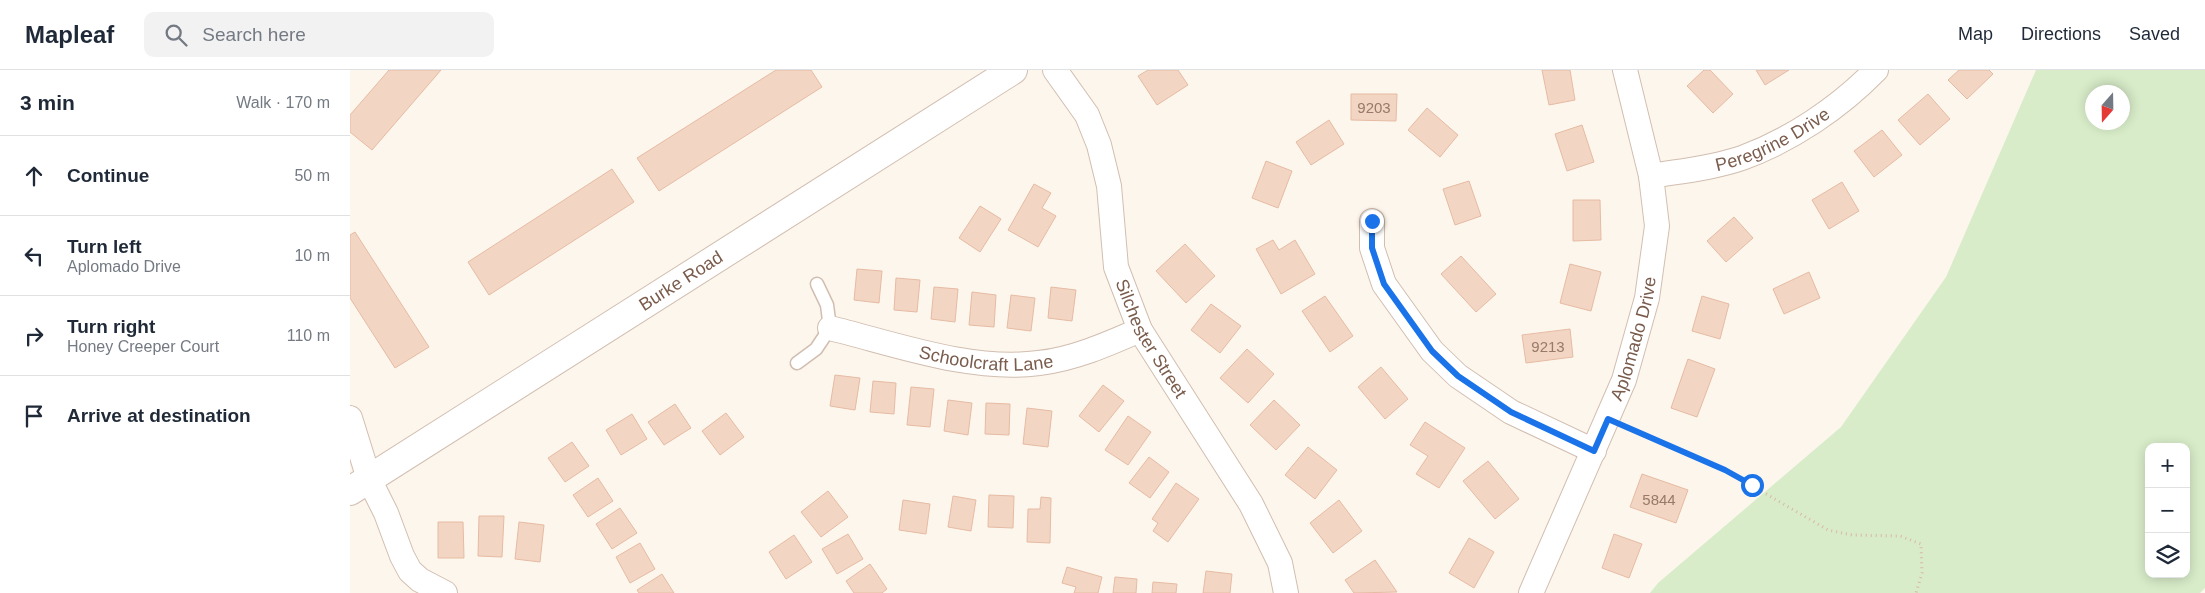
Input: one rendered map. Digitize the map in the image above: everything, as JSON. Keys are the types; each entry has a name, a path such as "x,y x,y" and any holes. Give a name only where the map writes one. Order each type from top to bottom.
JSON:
{"street":[{"name":"Burke Road","path":"356,478 1013,70"},
{"name":"Silchester Street","path":"1055,70 1087,116 1099,145 1108,186 1116,266 1140,330 1251,504 1280,563 1286,593"},
{"name":"Aplomado Drive","path":"1531,593 1624,380 1647,298 1656,226 1652,176 1625,70"},
{"name":"Peregrine Drive","path":"1652,176 1706,167 1741,158 1781,140 1820,117 1876,70"},
{"path":"1372,221 1372,248 1384,284 1432,351 1458,376 1511,412 1594,451"},
{"name":"Schoolcraft Lane","path":"830,328 960,360 1009,365 1040,363 1095,350 1140,330"},
{"path":"350,418 356,478 386,513 402,556 410,570 420,580 444,593"}],"lane":[{"path":"797,363 816,349 830,328 827,305 817,284"}],"path":[{"path":"1608,419 1725,470 1828,530 1852,535 1900,536 1921,544 1922,573 1916,593"}],"green space":[{"path":"2036,70 2205,70 2205,588 2200,593 1650,593 1658,583 1841,427 1946,277"}],"building":[{"path":"389,70 441,70 372,150 350,132 350,115"},
{"path":"776,70 811,70 822,87 659,191 637,158"},
{"path":"1148,70 1178,70 1188,85 1157,105 1138,76"},
{"path":"1542,70 1570,70 1575,100 1549,105"},
{"path":"1704,70 1710,70 1733,94 1713,113 1687,86"},
{"path":"1756,70 1789,70 1765,85"},
{"path":"1959,70 1989,70 1993,74 1967,99 1948,80"},
{"path":"1351,94 1397,94 1396,121 1351,120"},
{"path":"1928,94 1950,119 1920,145 1898,120"},
{"path":"1427,108 1458,135 1440,157 1408,130"},
{"path":"1329,120 1344,144 1311,165 1296,142"},
{"path":"1582,125 1594,162 1567,171 1555,134"},
{"path":"1882,130 1902,155 1874,177 1854,151"},
{"path":"1266,161 1292,171 1278,208 1252,198"},
{"path":"612,169 634,202 489,295 468,262"},
{"path":"1469,181 1481,216 1455,225 1443,189"},
{"path":"1842,182 1859,211 1829,229 1812,200"},
{"path":"1034,184 1051,193 1042,208 1056,216 1038,247 1008,230"},
{"path":"1573,200 1600,200 1601,240 1573,241"},
{"path":"980,206 1001,219 980,252 959,238"},
{"path":"1734,217 1753,238 1726,262 1707,241"},
{"path":"355,232 429,347 395,368 350,298 350,235"},
{"path":"1273,240 1279,250 1295,240 1315,274 1281,294 1256,249"},
{"path":"1185,244 1215,276 1186,303 1156,271"},
{"path":"1461,256 1496,294 1476,312 1441,274"},
{"path":"1570,264 1601,272 1591,311 1560,303"},
{"path":"857,269 882,271 879,303 854,300"},
{"path":"1809,272 1820,298 1784,314 1773,289"},
{"path":"896,278 920,280 917,312 894,310"},
{"path":"934,287 958,289 955,322 931,319"},
{"path":"1051,287 1076,290 1072,321 1048,318"},
{"path":"972,292 996,295 994,327 969,325"},
{"path":"1011,295 1035,298 1031,331 1007,328"},
{"path":"1325,296 1353,336 1330,352 1302,311"},
{"path":"1702,296 1729,304 1720,339 1692,331"},
{"path":"1211,304 1241,326 1220,353 1191,330"},
{"path":"1570,329 1573,357 1526,363 1522,335"},
{"path":"1247,349 1274,374 1248,403 1220,378"},
{"path":"1688,359 1715,369 1697,417 1671,408"},
{"path":"1381,367 1408,399 1385,419 1358,387"},
{"path":"835,375 860,378 855,410 830,406"},
{"path":"873,381 896,383 894,414 870,412"},
{"path":"1103,385 1124,401 1099,432 1079,416"},
{"path":"911,387 934,389 930,427 907,425"},
{"path":"948,400 972,403 968,435 944,431"},
{"path":"1274,400 1300,425 1276,450 1250,425"},
{"path":"986,403 1010,404 1009,435 985,434"},
{"path":"675,404 691,428 664,445 648,422"},
{"path":"1027,408 1052,411 1048,447 1023,444"},
{"path":"726,413 744,437 720,455 702,431"},
{"path":"632,414 647,439 621,455 606,430"},
{"path":"1128,416 1151,432 1128,465 1105,450"},
{"path":"1425,422 1465,448 1439,488 1416,474 1428,456 1410,445"},
{"path":"572,442 589,466 565,482 548,458"},
{"path":"1308,447 1337,470 1315,499 1285,475"},
{"path":"1149,457 1169,472 1150,498 1129,483"},
{"path":"1488,461 1519,499 1495,519 1463,481"},
{"path":"1642,474 1688,490 1676,523 1630,507"},
{"path":"598,478 613,501 588,517 573,495"},
{"path":"1176,483 1199,499 1168,542 1153,531 1158,523 1152,519"},
{"path":"828,491 848,517 821,537 801,512"},
{"path":"989,495 1014,496 1013,528 988,527"},
{"path":"953,496 976,500 971,531 948,527"},
{"path":"1041,497 1051,498 1050,543 1027,542 1028,509 1040,509"},
{"path":"903,500 930,504 926,534 899,530"},
{"path":"1339,500 1362,531 1333,553 1310,523"},
{"path":"620,508 637,533 612,549 596,524"},
{"path":"479,516 504,516 502,557 478,556"},
{"path":"438,522 463,522 464,558 438,558"},
{"path":"519,522 544,525 540,562 515,559"},
{"path":"848,534 863,559 837,574 822,549"},
{"path":"1614,534 1642,544 1629,578 1602,568"},
{"path":"794,535 812,562 786,579 769,552"},
{"path":"1469,538 1494,552 1474,588 1449,573"},
{"path":"640,543 655,569 630,583 616,557"},
{"path":"1375,560 1397,592 1354,593 1345,580"},
{"path":"870,564 887,589 882,593 854,593 846,581"},
{"path":"1067,567 1102,577 1098,593 1074,593 1076,587 1062,583"},
{"path":"1206,571 1232,574 1230,593 1203,593"},
{"path":"662,574 674,593 639,593 637,590"},
{"path":"1115,577 1137,579 1136,593 1113,593"},
{"path":"1153,582 1177,584 1176,593 1152,593"}],"route":[{"path":"1372,221 1372,248 1384,284 1432,351 1458,376 1511,412 1594,451 1608,419 1725,470 1752,485"}]}
